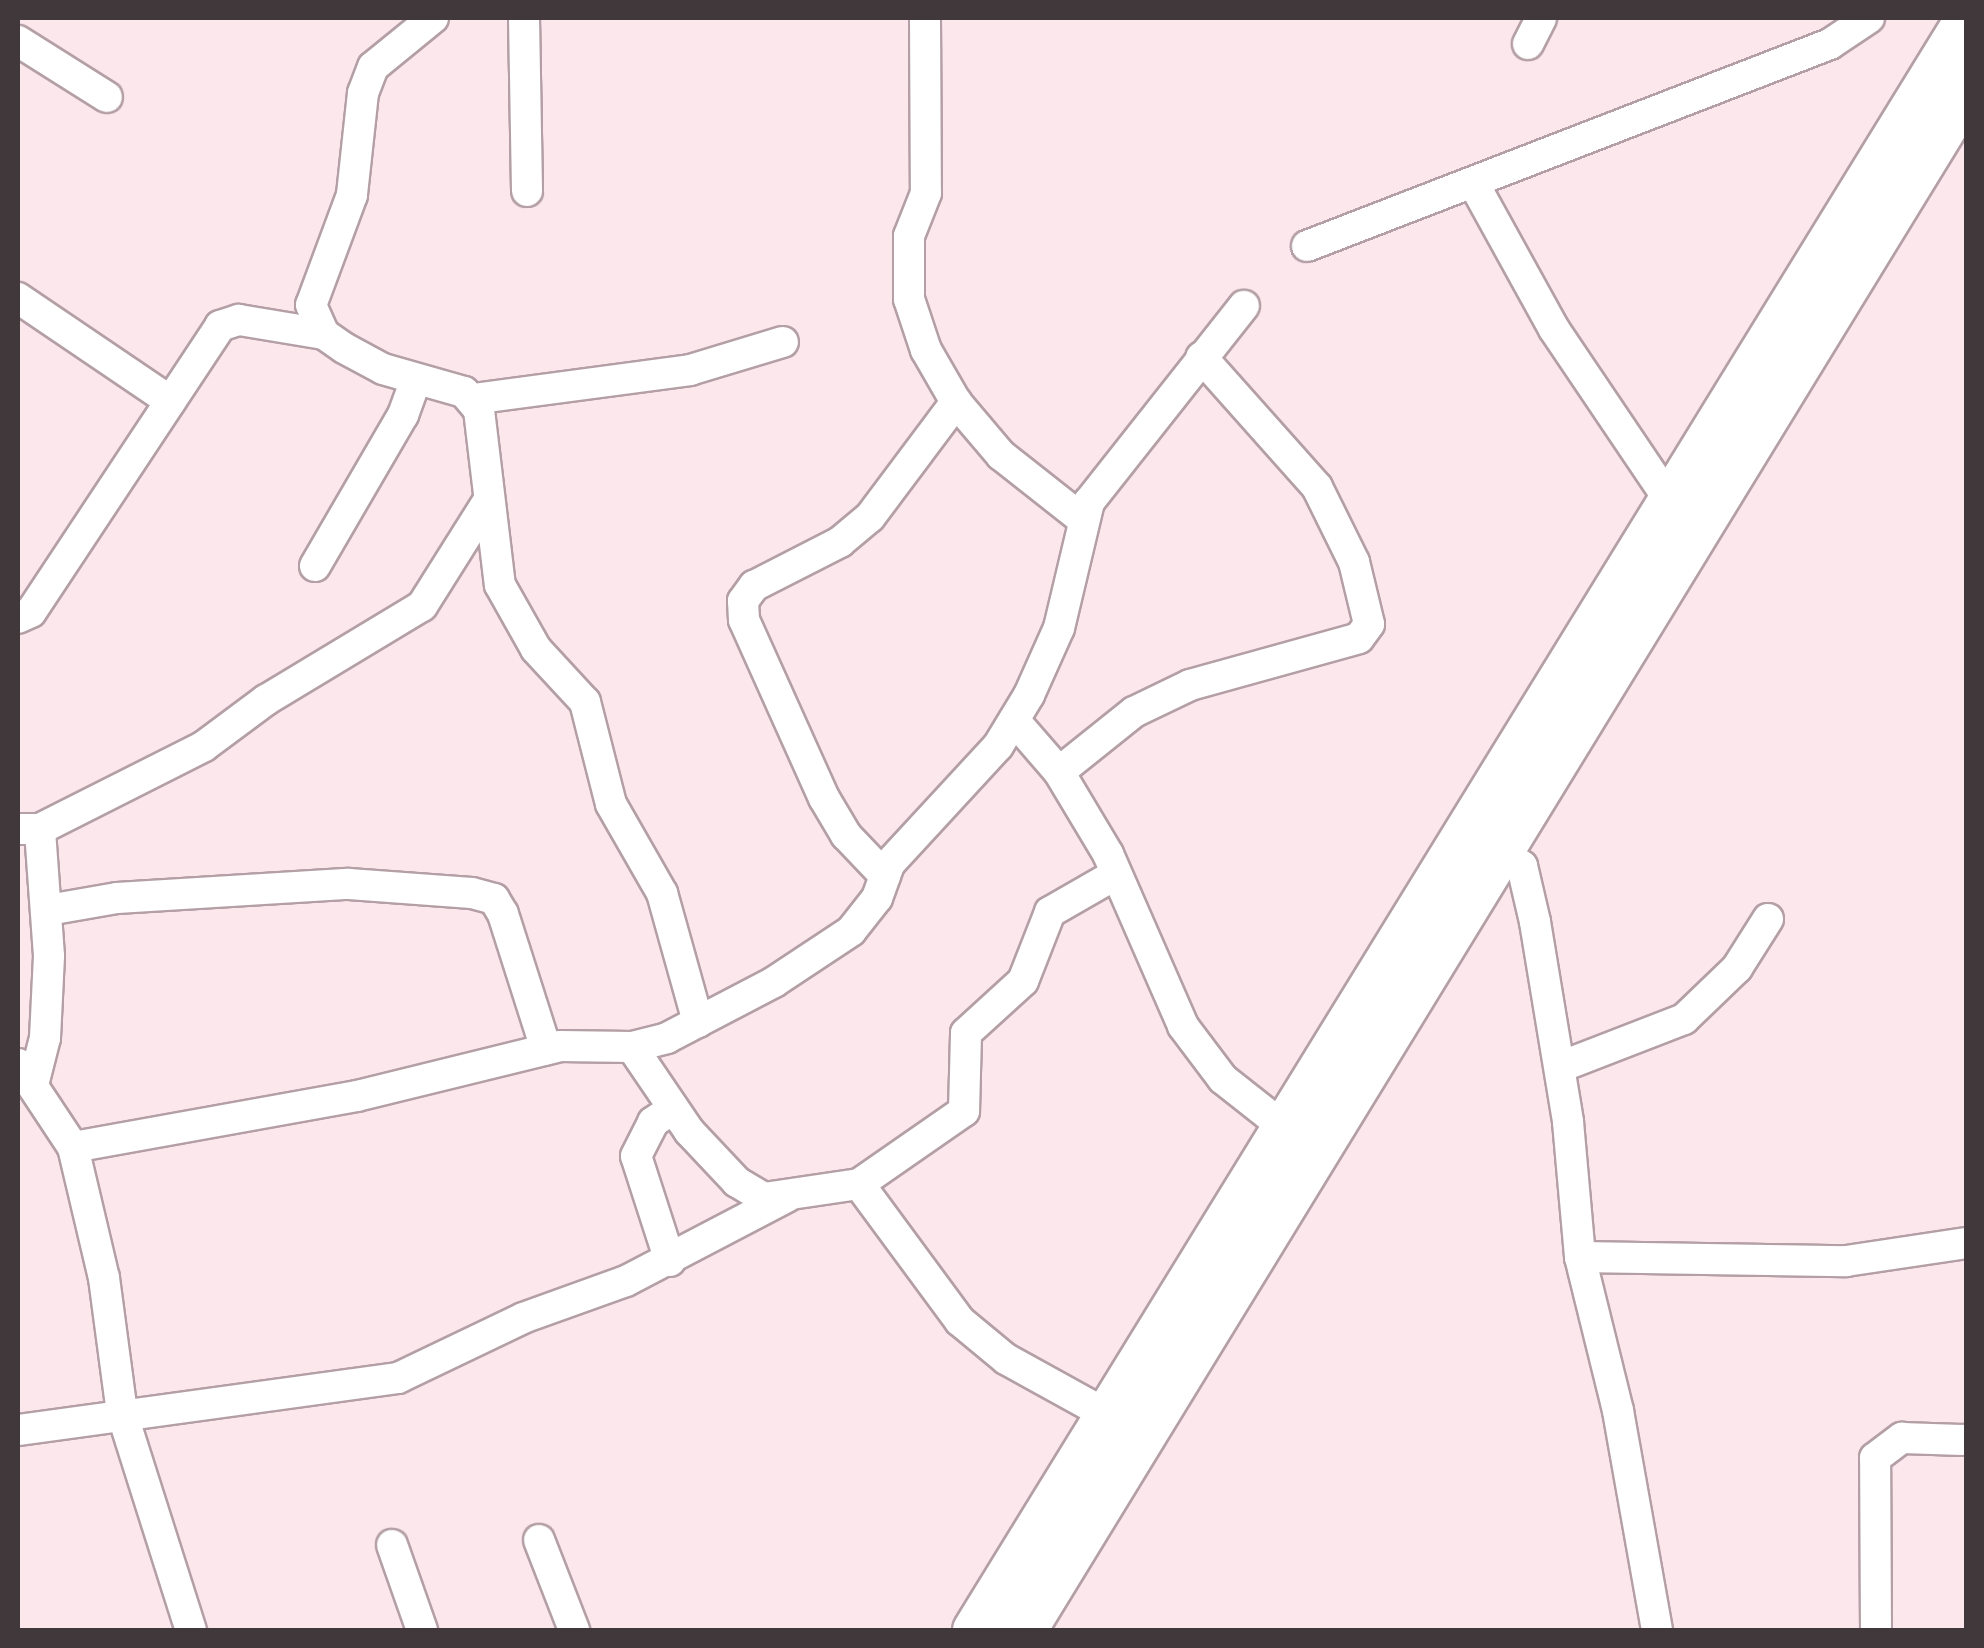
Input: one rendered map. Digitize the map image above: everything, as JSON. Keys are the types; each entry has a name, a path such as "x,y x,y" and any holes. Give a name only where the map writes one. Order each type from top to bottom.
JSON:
{"highway":[{"path":"975,1630 1111,1418 1285,1128 1966,22"},
{"path":"1023,1630 1497,848 1966,90"}],"street":[{"path":"324,334 311,305 352,195 363,94 372,67 432,18"},
{"path":"524,18 527,190"},
{"path":"925,18 926,193 909,236 908,299 926,350 956,402 1001,455 1082,519"},
{"path":"1306,246 1475,186 1709,86 1830,44 1868,18"},
{"path":"18,40 107,97"},
{"path":"1475,186 1554,330 1670,501"},
{"path":"18,298 170,401"},
{"path":"72,1147 356,1096 546,1049 598,1042 632,1047 698,1022 851,932 885,876 1014,720 1060,628 1088,502 1244,306"},
{"path":"18,618 31,612 220,326 239,320 324,334 383,369 473,399 690,370 783,342"},
{"path":"1058,772 1134,712 1190,685 1359,638 1369,624 1354,562 1316,487 1201,357"},
{"path":"315,566 403,415 416,379"},
{"path":"473,399 500,585 536,649 584,702 610,804 662,892 698,1022"},
{"path":"885,876 846,835 824,798 744,620 743,600 754,586 840,542 870,517 956,402"},
{"path":"191,1630 122,1414 104,1278 72,1147 26,1072 45,1038 48,910 29,829 204,746 266,700 422,606 488,500"},
{"path":"1014,720 1058,772 1116,874 1182,1026 1222,1080 1285,1128"},
{"path":"1497,848 1522,866 1560,1066 1580,1258 1618,1411 1657,1630"},
{"path":"859,1184 964,1112 966,1032 1023,981 1050,912 1116,874"},
{"path":"48,910 117,898 349,884 472,892 494,899 503,914 546,1049"},
{"path":"1560,1066 1684,1019 1737,968 1768,918"},
{"path":"632,1047 673,1109 737,1182 764,1198 787,1197 847,1181 859,1184 960,1322 1006,1359 1111,1418"},
{"path":"670,1261 636,1156 653,1122 673,1109"},
{"path":"18,1430 122,1414 201,1409 398,1378 670,1261 787,1197"},
{"path":"1580,1258 1846,1261 1966,1244"},
{"path":"1876,1630 1876,1458 1886,1446 1920,1434 1966,1440"},
{"path":"539,1540 574,1630"},
{"path":"392,1545 422,1630"}]}
